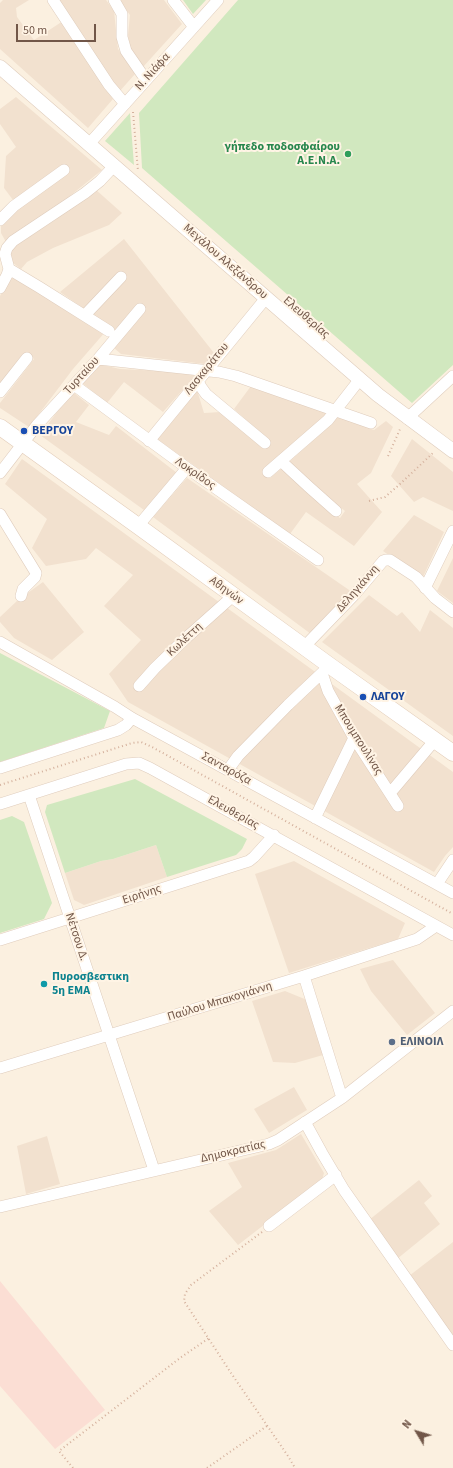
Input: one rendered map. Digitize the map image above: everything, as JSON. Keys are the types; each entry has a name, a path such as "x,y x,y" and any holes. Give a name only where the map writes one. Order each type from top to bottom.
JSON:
{"main road":[{"name":"Αθηνών","path":"0,427 304,647 326,669 453,753"}],"street":[{"path":"53,0 109,85 129,108"},
{"path":"114,0 122,14 122,37 126,51 146,80"},
{"path":"173,0 194,27"},
{"name":"Ν. Νιάφα","path":"89,144 129,108 146,80 218,0"},
{"name":"Μεγάλου Αλεξάνδρου","path":"0,68 360,379 408,419 447,447"},
{"path":"5,254 7,248 13,241 85,193 100,181 114,166"},
{"path":"0,220 14,206 64,170"},
{"path":"0,242 9,269 0,288"},
{"path":"9,269 109,331"},
{"path":"85,315 121,277"},
{"name":"Λασκαράτου","path":"149,441 266,298"},
{"name":"Τυρταίου","path":"0,473 71,382 98,359 140,309"},
{"path":"71,382 93,355 107,347"},
{"path":"0,392 27,358"},
{"path":"98,359 207,370 236,376 372,423"},
{"path":"408,419 453,376"},
{"path":"268,472 282,462 328,420 360,379"},
{"path":"198,381 206,394 265,443"},
{"name":"Λοκρίδος","path":"71,382 149,441 318,560"},
{"path":"282,462 336,511"},
{"path":"138,526 187,468"},
{"path":"0,514 36,573 35,577 23,589 21,596"},
{"path":"425,588 453,531"},
{"name":"Δεληγιάννη","path":"304,647 356,593 383,561 390,560 416,577 435,598 453,612"},
{"name":"Κωλέττη","path":"139,686 186,638 233,596"},
{"name":"Σανταρόζα","path":"0,642 132,718 453,893"},
{"path":"228,770 248,746 326,669"},
{"name":"Μπουμπουλίνας","path":"326,669 328,691 354,738 391,792 398,806"},
{"path":"0,768 114,732 122,728 132,718"},
{"path":"315,818 354,738"},
{"path":"391,792 435,740"},
{"name":"Ελευθερίας","path":"0,804 126,764 139,763 274,835 453,935"},
{"name":"Νέτσου Δ.","path":"29,795 154,1170"},
{"name":"Ειρήνης","path":"0,940 249,861 274,835"},
{"path":"437,884 453,860"},
{"name":"Παύλου Μπακογιάννη","path":"0,1068 304,976 417,939 436,926"},
{"path":"304,976 342,1098"},
{"name":"Δημοκρατίας","path":"0,1207 269,1144 342,1098 453,1011"},
{"path":"305,1122 336,1176 453,1345"},
{"path":"269,1226 336,1176"}],"path":[{"path":"129,108 138,172"},
{"path":"388,456 400,430 408,419"},
{"path":"369,501 384,497 447,447"},
{"path":"269,1226 192,1285 185,1294 184,1301 295,1468"},
{"path":"73,1468 58,1451 180,1358 209,1338"},
{"path":"207,1468 267,1425"}],"shaded area":[{"path":"3,0 29,0 16,8 17,17 34,40 63,21 113,99 88,128 0,49 0,3"},
{"path":"58,0 106,0 114,11 118,49 135,74 119,92"},
{"path":"119,0 164,0 182,24 143,67 131,51 128,35 130,15"},
{"path":"16,97 102,170 49,213 6,242 1,233 1,225 19,208 4,188 6,156 16,147 0,124 0,109"},
{"path":"95,189 122,213 109,225 53,248 27,262 21,269 9,260 9,250 55,220"},
{"path":"124,239 214,353 205,364 121,354 114,348 116,331 60,292"},
{"path":"11,275 106,331 73,369 29,427 0,408 0,403 34,359 26,353 0,386 0,296"},
{"path":"98,364 120,369 163,371 190,374 195,376 163,412 124,382 107,403 81,382"},
{"path":"251,386 329,413 265,471 270,478 282,468 307,493 340,518 345,511 313,485 289,462 328,427 337,416 374,430 386,421 393,427 371,473 357,484 382,512 354,546 306,512 290,534 157,439 197,390 204,413 221,412 265,449 271,442 234,409"},
{"path":"74,393 89,405 76,422 109,435 116,426 177,473 144,510 40,435 63,404"},
{"path":"412,439 453,472 453,511 423,497 414,502 391,476"},
{"path":"22,459 453,772 453,847 434,872 128,702 109,674 141,640 104,606 133,575 96,548 86,559 46,566 32,548 47,519 5,484"},
{"path":"187,478 352,592 311,634 153,517"},
{"path":"414,515 444,532 422,579 383,551"},
{"path":"453,558 453,603 437,591"},
{"path":"43,582 84,632 52,660 14,638 0,622 0,617 18,600"},
{"path":"369,595 397,616 402,612 420,632 430,610 453,628 453,736 322,642"},
{"path":"156,845 167,877 84,905 74,900 65,873"},
{"path":"294,861 405,923 398,939 289,973 255,874"},
{"path":"393,960 435,1013 407,1035 371,991 360,969"},
{"path":"285,991 307,1000 323,1055 295,1063 273,1062 252,1001"},
{"path":"294,1087 307,1110 269,1133 254,1109"},
{"path":"301,1134 324,1173 322,1180 238,1245 209,1211 242,1187 228,1163 276,1150"},
{"path":"47,1136 60,1184 26,1194 17,1146"},
{"path":"419,1180 432,1196 424,1203 440,1224 397,1259 369,1220"},
{"path":"453,1242 453,1338 409,1276"},
{"path":"0,1281 105,1410 55,1449 0,1386"}],"green space":[{"path":"183,0 206,0 193,14"},
{"path":"238,0 453,0 453,365 412,403 142,168 139,113"},
{"path":"130,113 134,165 105,141"},
{"path":"0,653 110,711 104,728 0,762"},
{"path":"135,779 247,839 242,849 236,855 167,877 156,845 65,873 45,812 47,805"},
{"path":"12,816 24,822 52,903 44,919 0,933 0,820"}],"place":[{"name":"γήπεδο ποδοσφαίρου Α.Ε.Ν.Α.","path":"348,154"},
{"name":"ΒΕΡΓΟΥ","path":"24,431"},
{"name":"ΛΑΓΟΥ","path":"363,697"},
{"name":"Πυροσβεστικη 5η ΕΜΑ","path":"44,984"},
{"name":"ΕΛΙΝΟΙΛ","path":"392,1042"}]}
